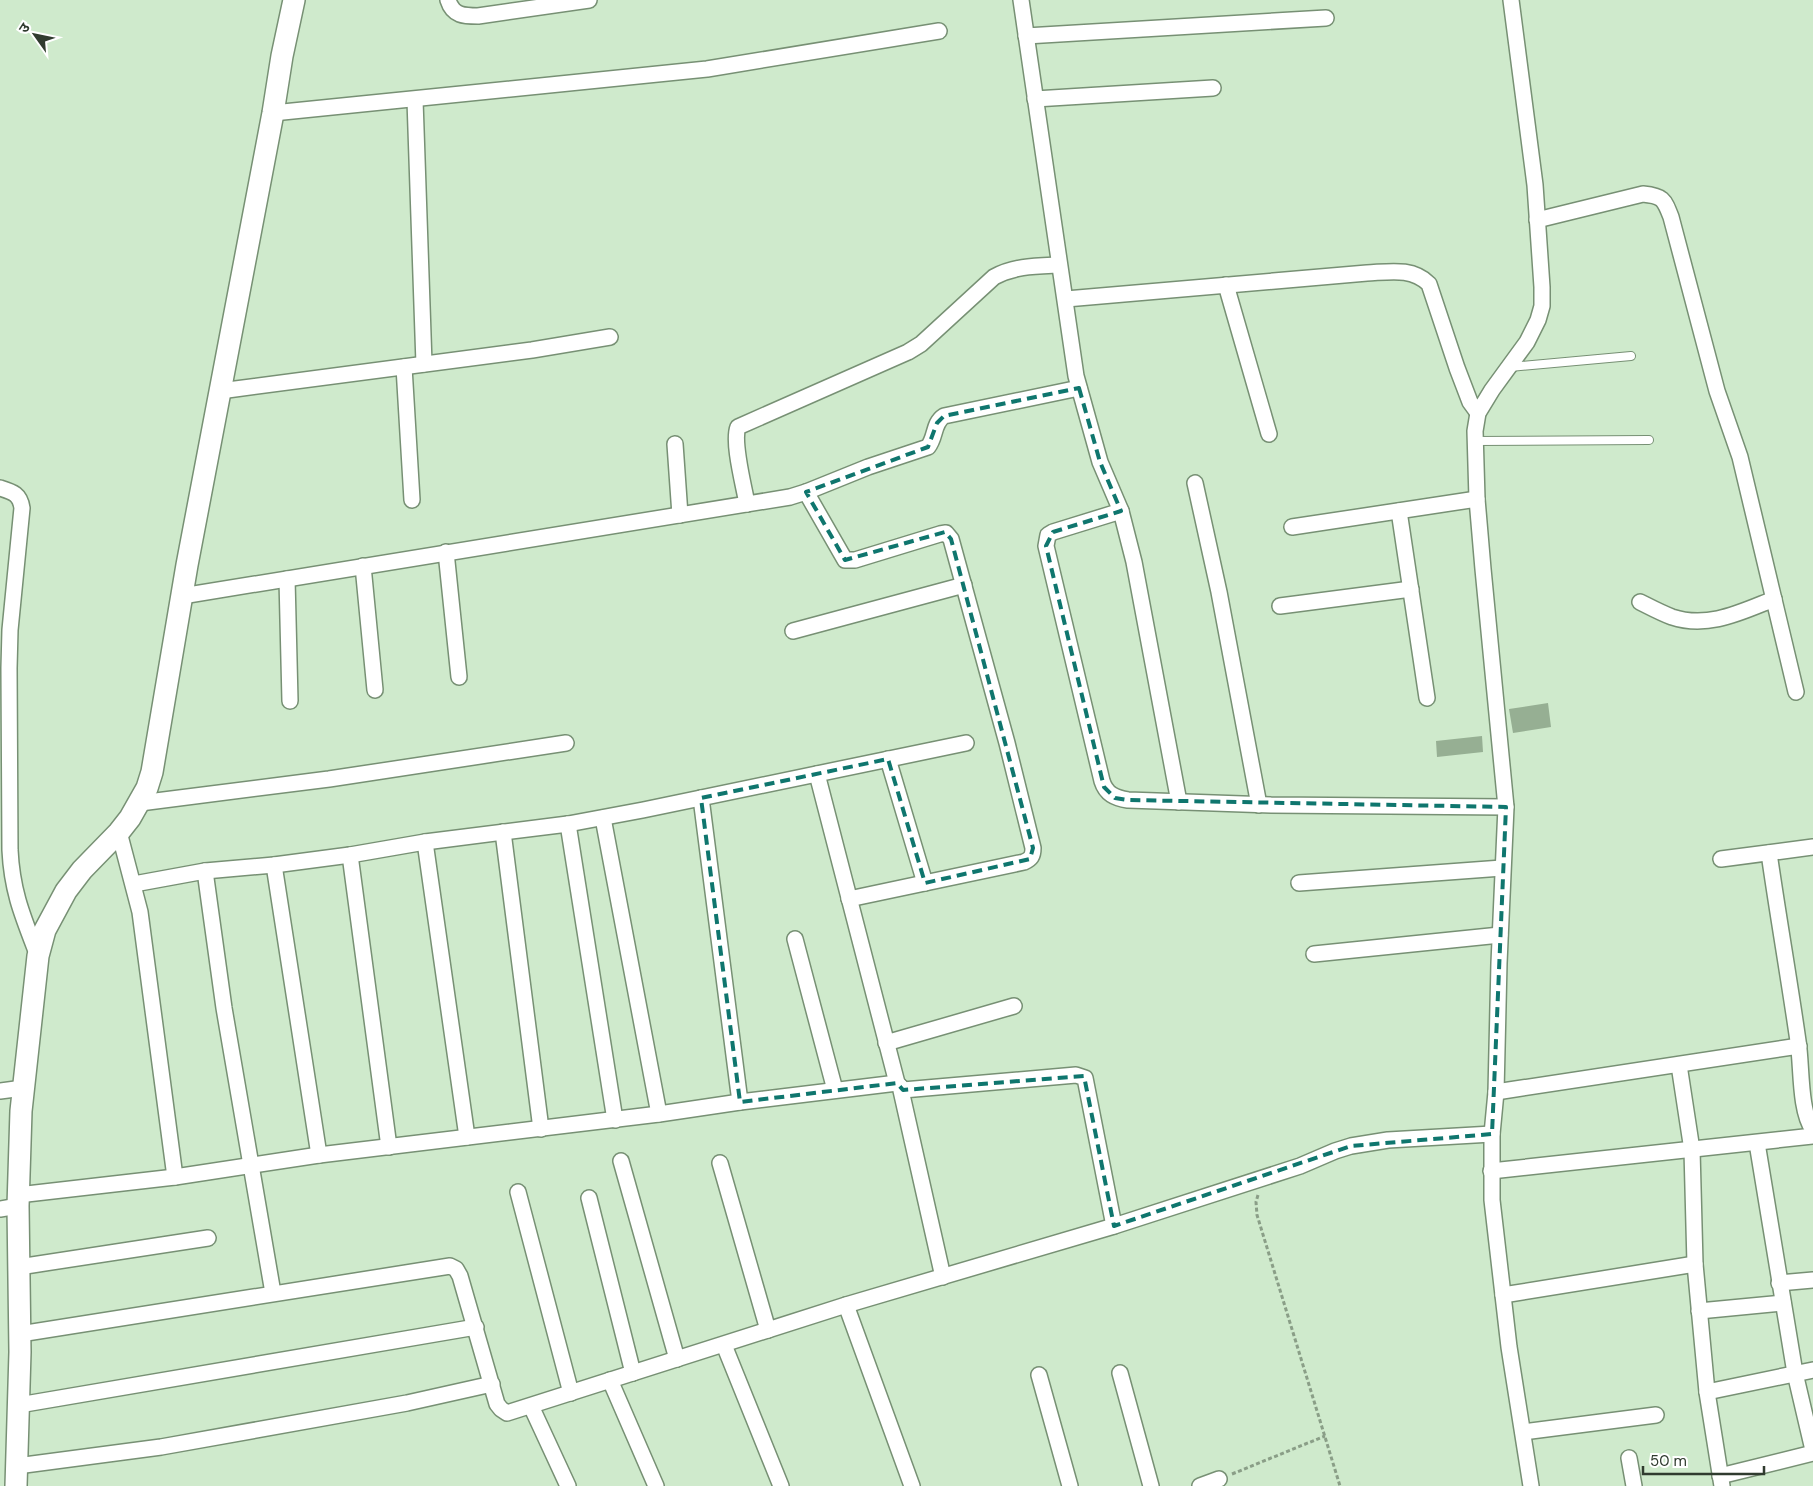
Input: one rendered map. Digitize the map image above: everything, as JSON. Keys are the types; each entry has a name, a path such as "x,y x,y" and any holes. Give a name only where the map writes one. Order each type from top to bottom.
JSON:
{"street":[{"path":"294,0 182,596 152,772 140,803 119,832 82,870 66,891 45,930 38,956 12,1203 19,1267 20,1334 16,1476 161,1447 406,1403 492,1384"},
{"path":"448,0 455,13 464,16 478,16 589,0"},
{"path":"1022,0 1058,264 1066,299 1076,376 1100,462 1121,511 1134,562 1179,802"},
{"path":"1511,0 1535,185 1542,306 1538,320 1527,342 1492,390 1478,413 1475,441 1477,499 1506,807 1502,868 1496,1092 1492,1134 1492,1200 1509,1347 1524,1432 1531,1486"},
{"path":"1026,36 1326,18"},
{"path":"273,113 707,69 939,31"},
{"path":"1035,99 1214,88"},
{"path":"415,100 424,364"},
{"path":"1537,220 1643,194 1657,195 1666,203 1717,391 1740,457 1796,692"},
{"path":"747,504 736,443 738,427 908,352 921,344 994,277 1005,271 1020,267 1058,264"},
{"path":"1066,299 1402,271 1414,273 1422,277 1429,284 1457,368 1470,402 1478,413"},
{"path":"1226,285 1269,434"},
{"path":"220,391 532,350 610,337"},
{"path":"404,367 412,500"},
{"path":"182,596 747,504 806,492 868,467 928,447 933,438 937,423 944,416 1079,388"},
{"path":"675,444 680,514"},
{"path":"1194,483 1219,592 1258,805"},
{"path":"0,488 14,492 20,499 22,508 10,630 5,851 15,893 38,956"},
{"path":"806,492 845,560 855,560 946,533 954,547 1007,743 1034,854 1024,862 848,900"},
{"path":"1292,527 1477,499"},
{"path":"1399,510 1427,698"},
{"path":"1121,511 1053,532 1048,535 1046,546 1104,787 1116,798 1258,805 1506,807"},
{"path":"446,552 459,677"},
{"path":"363,566 375,690"},
{"path":"287,579 290,701"},
{"path":"793,630 964,585"},
{"path":"1280,606 1411,589"},
{"path":"1640,602 1673,617 1709,622 1729,617 1774,599"},
{"path":"140,803 329,779 566,743"},
{"path":"134,884 206,871 274,865 425,842 568,824 966,743"},
{"path":"888,759 925,883"},
{"path":"817,774 848,900 898,1085 944,1276"},
{"path":"701,798 740,1102"},
{"path":"603,818 659,1114"},
{"path":"568,824 615,1120"},
{"path":"119,832 140,912 176,1176"},
{"path":"503,832 541,1129"},
{"path":"425,842 468,1137"},
{"path":"1721,858 1813,848"},
{"path":"1769,853 1799,1046 1805,1113 1813,1130"},
{"path":"350,854 389,1146"},
{"path":"274,865 319,1155"},
{"path":"1299,882 1502,868"},
{"path":"206,871 224,1008 273,1293"},
{"path":"1314,954 1500,935"},
{"path":"795,939 835,1090"},
{"path":"886,1043 1014,1006"},
{"path":"1496,1092 1799,1046"},
{"path":"1679,1065 1692,1150 1695,1264 1706,1392 1721,1481 1813,1451 1795,1373 1757,1143"},
{"path":"12,1203 319,1155 615,1120 835,1090 898,1085 903,1090 1081,1076 1085,1078 1087,1084 1114,1226"},
{"path":"0,1091 23,1088"},
{"path":"20,1334 450,1266 456,1269 460,1276 492,1384 501,1410 507,1413 846,1305 1114,1226 1300,1166 1334,1151 1368,1142 1492,1134"},
{"path":"1491,1171 1813,1136"},
{"path":"621,1161 677,1360"},
{"path":"720,1163 768,1330"},
{"path":"518,1192 571,1393"},
{"path":"589,1198 633,1373"},
{"path":"19,1267 208,1238"},
{"path":"1503,1295 1695,1264"},
{"path":"1779,1283 1813,1280"},
{"path":"1699,1311 1783,1303"},
{"path":"846,1305 912,1486"},
{"path":"19,1405 476,1327"},
{"path":"724,1344 781,1486"},
{"path":"1706,1392 1813,1370"},
{"path":"1120,1373 1151,1486"},
{"path":"1040,1374 1070,1486"},
{"path":"610,1380 656,1486"},
{"path":"531,1406 568,1486"},
{"path":"1524,1432 1656,1415"},
{"path":"1630,1458 1634,1486"},
{"path":"1200,1486 1219,1479"}],"lane":[{"path":"1510,367 1631,356"},
{"path":"1475,441 1649,440"}],"path":[{"path":"1267,1176 1256,1202 1257,1215 1340,1486"},
{"path":"1219,1479 1325,1436"}],"highlighted area":[{"path":"1079,388 1100,462 1121,511 1053,532 1046,546 1104,787 1115,798 1128,800 1506,807 1492,1134 1351,1146 1114,1226 1084,1076 903,1090 897,1083 740,1102 701,798 888,759 925,883 1030,859 1033,848 951,539 945,532 845,560 806,492 928,447 937,423 944,416"}],"building":[{"path":"1548,703 1551,727 1513,733 1509,709"},
{"path":"1482,736 1483,752 1437,757 1436,741"}]}
